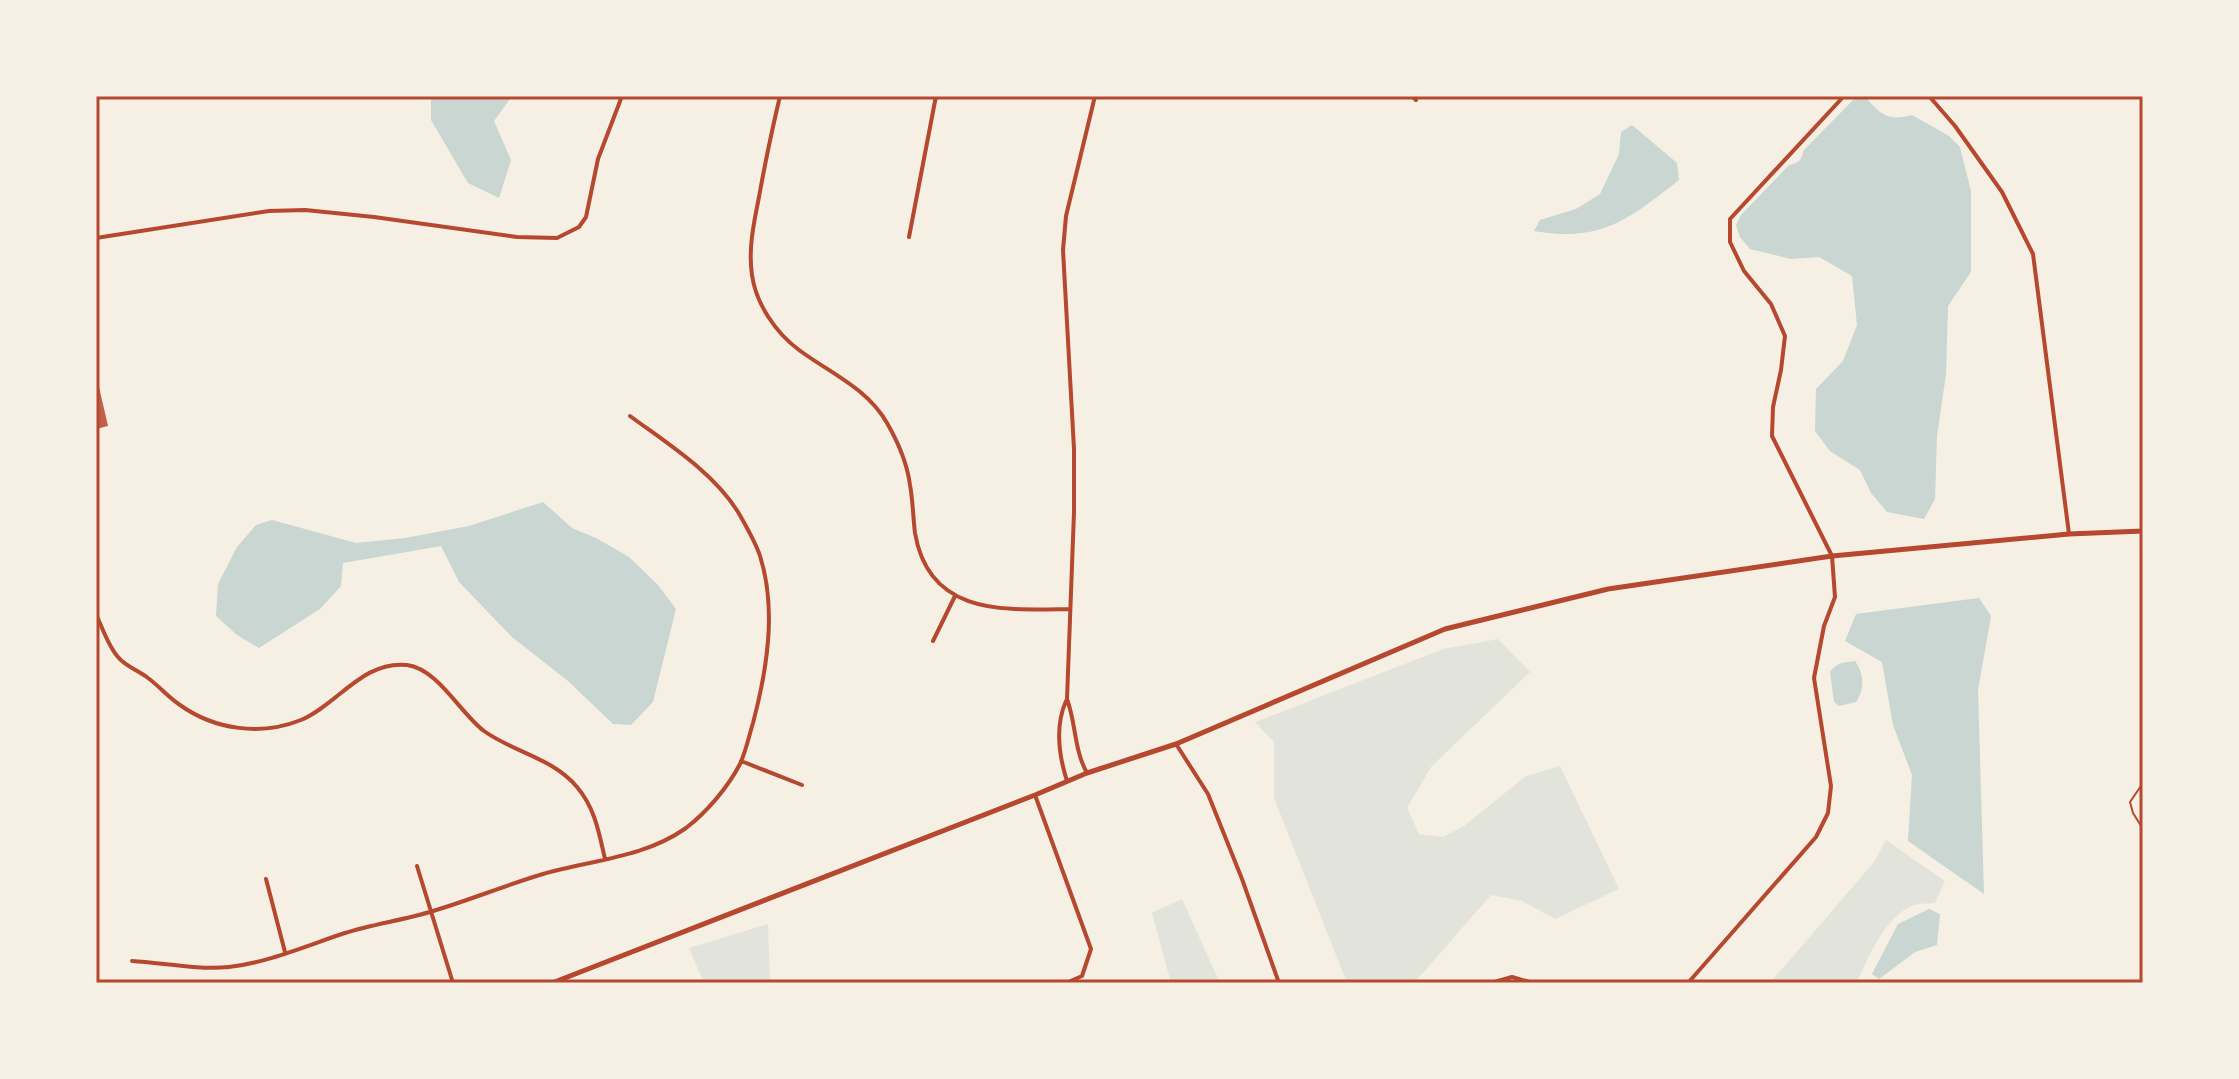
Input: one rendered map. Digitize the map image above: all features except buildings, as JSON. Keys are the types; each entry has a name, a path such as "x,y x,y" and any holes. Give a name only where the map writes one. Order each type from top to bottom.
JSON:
{"street":[{"path":"96,238 269,211 305,210 538,239 557,238 579,227 586,217 598,159 622,96"},
{"path":"780,96 767,151 752,246 752,274 757,295 782,334 799,350 866,396 883,416 905,461 915,534 922,558 943,588 969,603 990,608 1069,609"},
{"path":"909,237 936,96"},
{"path":"1087,773 1077,748 1067,699 1074,449 1063,250 1066,216 1095,96"},
{"path":"1688,983 1816,837 1828,813 1831,786 1814,678 1824,626 1835,597 1832,556 1772,436 1773,407 1785,336 1771,304 1744,271 1730,242 1730,219 1844,96"},
{"path":"1929,96 1955,126 2002,192 2033,254 2069,534"},
{"path":"132,961 205,968 256,962 373,925 432,911 548,873 637,852 663,842 687,827 727,785 741,761 758,703 768,634 769,607 760,556 736,509 718,486 630,416"},
{"path":"552,983 1087,773 1176,744 1445,629 1608,589 1832,556 2069,534 2143,531"},
{"path":"933,641 955,596"},
{"path":"96,614 117,657 180,705 223,726 265,729 285,725 317,711 371,672 408,665 422,671 437,681 467,717 484,731 535,757 576,785 597,822 605,859"},
{"path":"1067,699 1061,712 1059,729 1062,767 1067,781"},
{"path":"1176,744 1208,794 1279,983"},
{"path":"741,761 802,785"},
{"path":"1035,795 1091,949 1082,976 1066,983"},
{"path":"417,866 453,983"},
{"path":"266,879 285,952"},
{"path":"1491,983 1512,977 1533,983"}],"lane":[{"path":"2143,783 2130,802 2143,829"}],"shaded area":[{"path":"431,96 512,96 494,121 511,160 499,198 468,183 431,120"},
{"path":"1857,96 1864,96 1885,115 1896,118 1912,115 1949,136 1960,147 1971,191 1971,272 1948,306 1946,374 1937,436 1935,499 1924,519 1887,512 1871,493 1860,470 1830,451 1815,431 1816,389 1843,361 1857,325 1852,276 1819,257 1791,259 1750,249 1740,237 1736,225 1741,215 1789,165 1799,161 1803,151"},
{"path":"1632,125 1677,163 1679,180 1613,225 1578,234 1534,231 1540,220 1576,209 1600,194 1619,154 1621,132"},
{"path":"543,502 572,528 629,557 658,585 676,609 653,702 631,725 613,724 568,681 512,637 459,582 441,546 343,563 341,586 320,609 259,648 237,635 216,616 218,584 237,547 256,525 272,520 356,543 469,526"},
{"path":"1979,598 1991,616 1978,690 1984,894 1908,841 1912,775 1893,725 1882,662 1845,641 1856,614"},
{"path":"1498,639 1530,672 1431,767 1407,808 1419,834 1443,837 1464,826 1526,776 1560,766 1619,889 1555,919 1522,901 1491,895 1414,983 1347,983 1274,798 1274,742 1255,722 1443,649"},
{"path":"1855,661 1862,676 1861,692 1856,702 1839,706 1834,702 1830,672 1838,665"},
{"path":"1886,840 1945,881 1935,903 1911,906 1893,920 1878,940 1857,983 1770,983 1874,862"},
{"path":"1182,899 1220,983 1171,983 1152,913"},
{"path":"1929,909 1940,914 1937,945 1915,952 1879,979 1872,974 1898,924"},
{"path":"768,924 770,983 704,983 689,948"}]}
